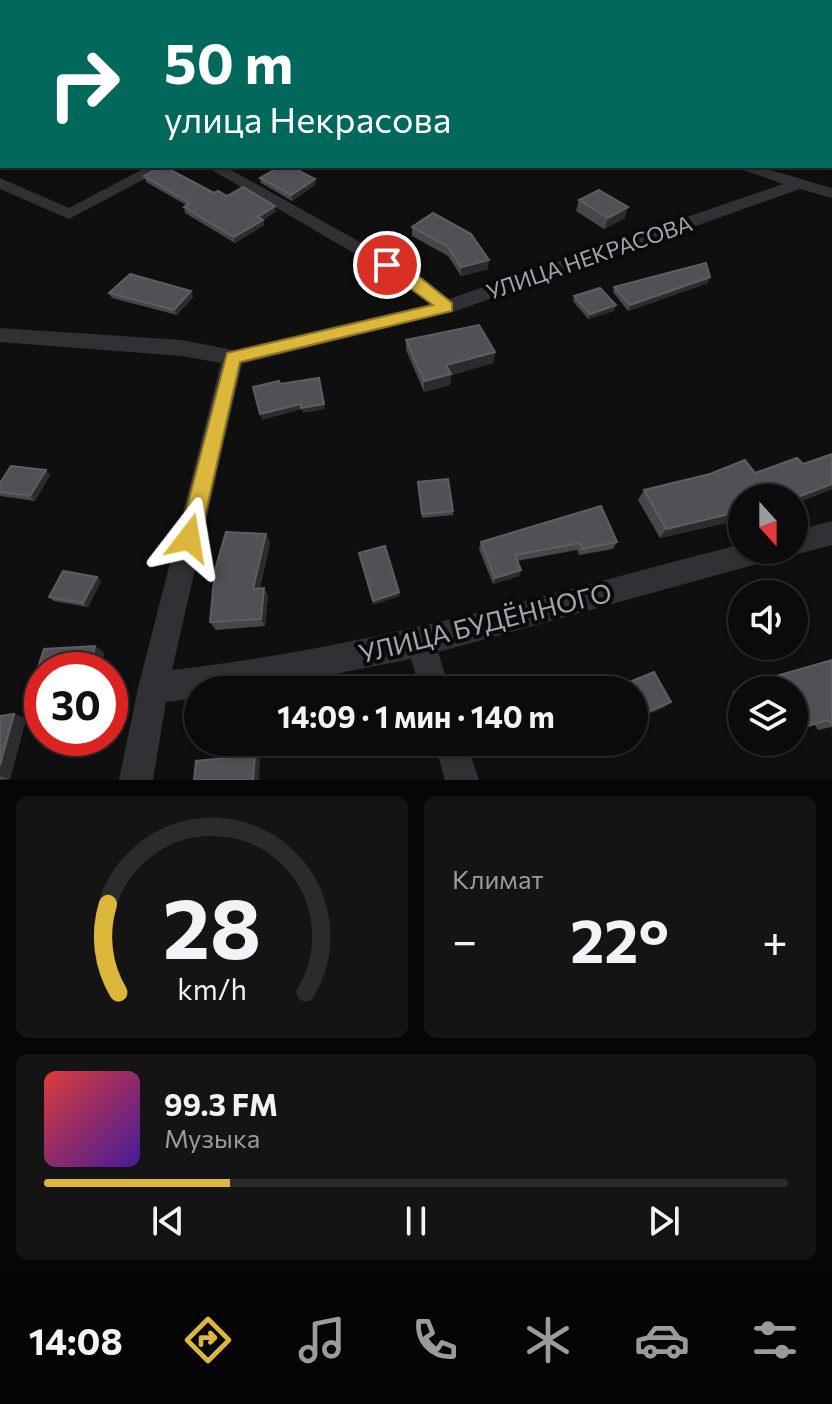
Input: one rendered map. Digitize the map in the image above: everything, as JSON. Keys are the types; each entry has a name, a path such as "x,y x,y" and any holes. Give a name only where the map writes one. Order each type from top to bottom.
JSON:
{"street":[{"path":"0,183 69,214 157,168"},
{"path":"217,168 412,279 446,307"},
{"path":"746,168 832,193"},
{"name":"УЛИЦА НЕКРАСОВА","path":"0,335 182,348 233,358 446,307 798,184"},
{"path":"136,780 153,688 233,358"},
{"path":"808,539 832,533"},
{"name":"УЛИЦА БУДЁННОГО","path":"153,688 224,681 420,641 728,560"},
{"path":"420,641 431,676"},
{"path":"454,756 462,780"}],"building":[{"path":"159,168 167,168 214,193 218,191 227,196 243,187 275,206 258,217 263,220 234,237 184,207 190,203 144,176"},
{"path":"278,168 294,168 315,179 291,195 260,178"},
{"path":"599,190 628,207 608,218 579,200"},
{"path":"433,213 471,234 489,260 461,267 448,247 412,227"},
{"path":"706,263 710,277 630,305 614,287"},
{"path":"130,274 191,291 174,310 109,293"},
{"path":"600,288 616,305 590,314 574,296"},
{"path":"479,325 495,352 446,365 451,374 424,381 406,340"},
{"path":"319,378 324,404 301,408 301,404 260,414 253,387 279,381 280,384"},
{"path":"832,454 832,484 808,493 808,484 728,484 728,514 666,529 644,490 710,474 745,460 755,473 797,458 803,464"},
{"path":"11,466 46,470 30,496 0,492 0,483"},
{"path":"448,479 453,511 422,514 418,482"},
{"path":"601,506 617,542 582,549 580,543 515,555 521,570 495,578 481,542"},
{"path":"226,532 266,534 253,589 264,588 261,619 210,622 215,570"},
{"path":"385,546 399,592 373,601 359,553"},
{"path":"63,571 97,577 83,603 49,597"},
{"path":"95,646 94,652 43,652 44,649"},
{"path":"832,660 832,725 828,720 808,726 808,676 776,676"},
{"path":"654,672 671,702 648,712 648,676 644,676"},
{"path":"14,714 0,765 0,716"},
{"path":"255,756 253,780 194,780 196,761"}],"route":[{"path":"189,538 233,358 446,307 412,279 387,265"}]}
